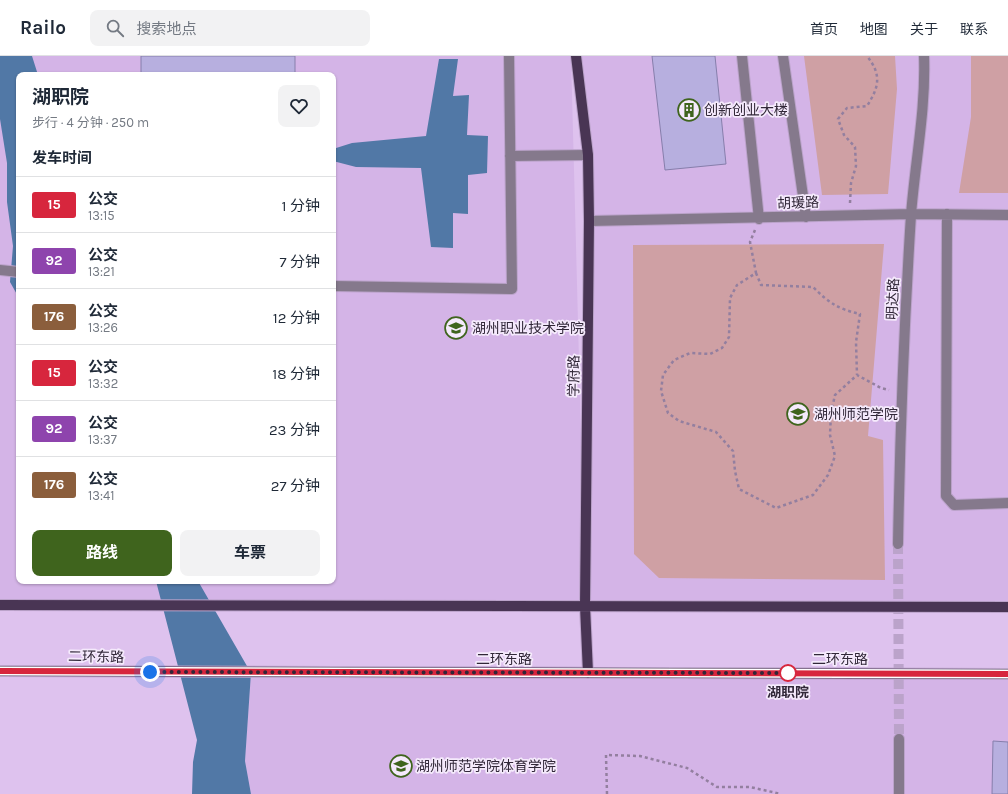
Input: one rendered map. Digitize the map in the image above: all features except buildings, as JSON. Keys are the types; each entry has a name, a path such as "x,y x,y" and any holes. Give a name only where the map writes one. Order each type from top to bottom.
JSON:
{"main road":[{"name":"学府路","path":"576,56 588,155 589,221 585,606 588,673"},
{"path":"0,606 1008,607"},
{"name":"二环东路","path":"0,671 1008,674"}],"street":[{"path":"336,286 512,289 509,56"},
{"path":"742,56 759,218"},
{"path":"783,56 806,217"},
{"name":"明达路","path":"898,544 902,392 911,214 925,87 924,56"},
{"path":"510,156 588,155"},
{"name":"胡瑗路","path":"589,221 911,214 1008,215"},
{"path":"948,214 946,496 954,505 1008,503"},
{"path":"0,270 16,272"},
{"path":"899,739 899,794"}],"path":[{"path":"850,216 850,183 856,166 855,147 844,135 838,119 847,108 868,106 876,91 878,73 867,56"},
{"path":"756,273 737,285 730,298 729,337 722,348 710,354 690,353 674,360 662,375 661,391 668,413 680,421 716,432 734,451 735,471 739,489 776,508 813,496 828,475 835,456 830,434 831,413 835,395 857,375 856,342 860,314 840,309 824,298 813,286 762,285 756,273 750,242 759,218"},
{"path":"857,375 881,388 902,392"},
{"path":"607,794 606,755 640,756 687,768 717,787 750,787 781,794"}],"shaded area":[{"name":"湖州师范学院","path":"0,56 571,56 585,589 589,221 576,56 1008,56 1008,607 0,605"},
{"path":"804,56 895,56 897,89 888,194 822,195"},
{"path":"971,56 1008,56 1008,193 959,193 971,117"},
{"path":"884,244 868,436 883,440 885,580 659,578 634,554 633,245"},
{"path":"251,673 1008,674 1008,794 251,794 245,761"}],"water":[{"path":"0,56 32,56 37,72 16,72 16,293 10,282 13,246 7,202 7,163 0,119"},
{"path":"439,59 458,59 453,96 469,95 467,135 488,136 487,173 468,175 468,214 453,213 453,248 431,247 421,168 356,167 336,162 336,148 352,143 426,136"},
{"path":"157,584 200,584 251,673 245,761 251,794 192,794 193,762 197,740"}],"tunnel":[{"path":"898,544 899,739"}],"bus line":[{"name":"15","path":"0,671 1008,674"}],"place":[{"name":"创新创业大楼","path":"689,110"},
{"name":"湖州职业技术学院","path":"456,328"},
{"name":"湖州师范学院","path":"798,414"},
{"name":"湖职院","path":"788,673"},
{"name":"湖州师范学院体育学院","path":"401,766"}],"route":[{"path":"150,672 790,673 788,673"}]}
